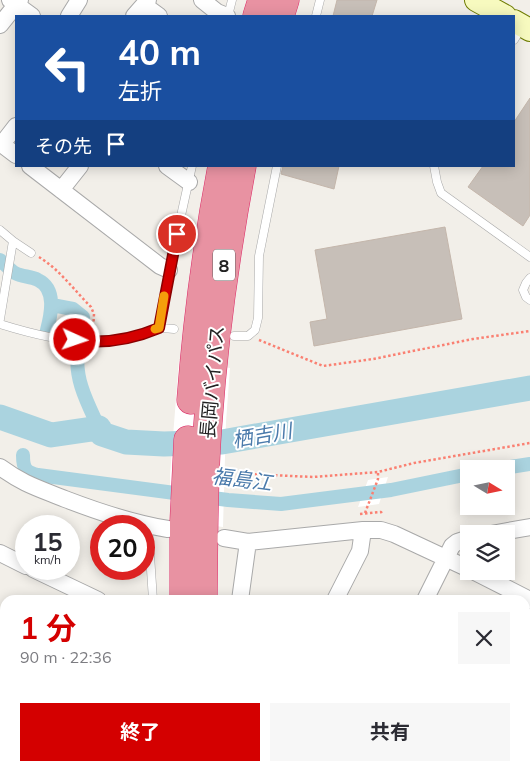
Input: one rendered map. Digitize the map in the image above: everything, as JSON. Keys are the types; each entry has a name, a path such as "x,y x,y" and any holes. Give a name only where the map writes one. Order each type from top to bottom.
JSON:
{"highway":[{"path":"257,15 262,0"},
{"path":"280,15 285,0"},
{"name":"長岡バイパス","path":"203,364 209,233 222,167"},
{"name":"長岡バイパス","path":"202,595 195,528 188,426 203,364 242,167"},
{"name":"長岡バイパス","path":"185,595 195,528"}],"street":[{"path":"70,15 78,0"},
{"path":"202,0 217,12 224,15"},
{"path":"476,0 499,15"},
{"path":"0,26 15,2 31,15"},
{"path":"142,7 157,15"},
{"path":"15,127 1,143 15,154"},
{"path":"31,167 160,266 170,270"},
{"path":"61,190 79,167"},
{"path":"170,167 190,174"},
{"path":"0,467 16,479 34,488 107,515"},
{"path":"155,525 195,528 248,542 364,521 460,564"},
{"path":"338,595 360,551 364,521"},
{"path":"515,530 530,527"},
{"path":"427,595 452,546 460,541"},
{"path":"244,595 248,542"},
{"path":"0,553 15,560"},
{"path":"56,580 88,595"},
{"path":"491,580 520,595"}],"lane":[{"path":"227,15 232,0"},
{"path":"316,15 320,0"},
{"path":"234,336 248,336 255,330 258,318 259,256 277,167"},
{"path":"434,167 436,182 441,193 530,257"},
{"path":"159,328 190,174"},
{"path":"0,230 12,244 32,253"},
{"path":"0,319 12,244"},
{"path":"530,278 523,290 526,297 530,300"},
{"path":"0,324 29,333 90,342 128,338 159,328 174,329"},
{"path":"152,580 154,595"}],"path":[{"path":"32,253 46,261 91,307 94,314 94,322 90,342"},
{"path":"248,336 324,366 373,359 473,339 530,331"},
{"path":"250,474 313,477 378,472 414,462 530,443"},
{"path":"364,521 378,479 378,472"}],"pier":[{"path":"179,360 230,368 226,422 223,527 170,520 170,475"},
{"path":"388,477 379,504 358,507 368,480"}],"building":[{"path":"337,0 377,0 372,15 333,15"},
{"path":"530,98 530,215 523,226 468,187 482,167 515,167 515,120"},
{"path":"283,167 339,167 334,189 281,174"},
{"path":"445,227 462,319 314,346 310,322 327,319 315,250"}],"waterway":[{"name":"福島江","path":"0,260 15,273 38,280 44,284 48,290 51,303 47,330"},
{"name":"福島江","path":"52,305 73,309 83,317 82,335"},
{"name":"福島江","path":"78,352 77,362 80,382 86,401 99,428"},
{"name":"栖吉川","path":"0,417 51,435 99,428 102,434 126,442 164,444 222,442 530,388"},
{"name":"福島江","path":"23,455 26,469 38,475 228,500 281,504 391,490 460,476"},
{"name":"福島江","path":"515,466 530,464"}],"slow traffic":[{"path":"155,329 159,328 164,296"}],"route":[{"path":"75,340 90,342 128,338 159,328 177,234"}]}
